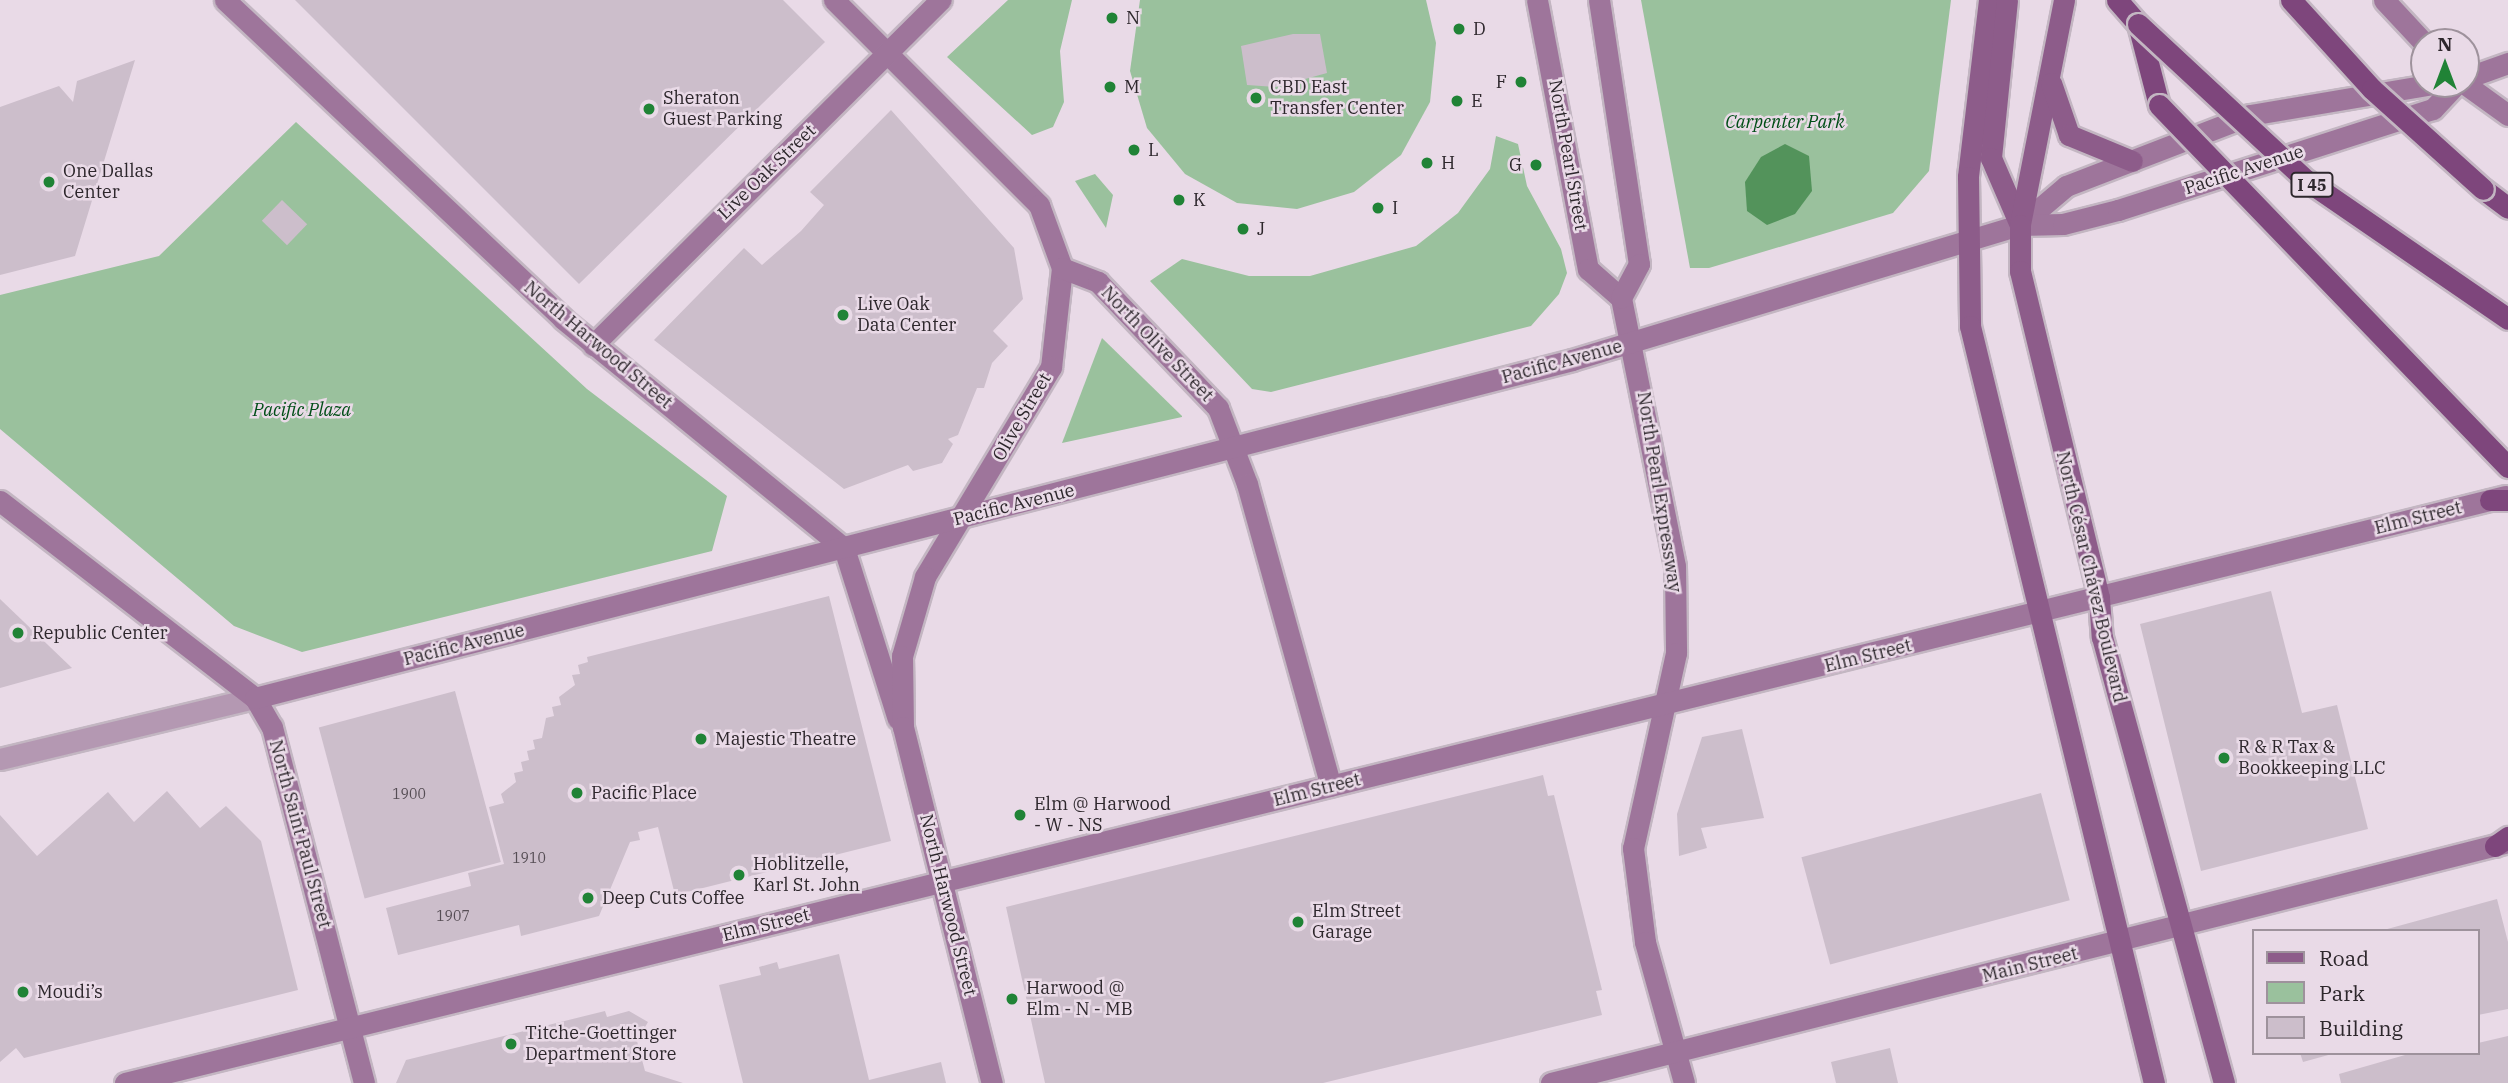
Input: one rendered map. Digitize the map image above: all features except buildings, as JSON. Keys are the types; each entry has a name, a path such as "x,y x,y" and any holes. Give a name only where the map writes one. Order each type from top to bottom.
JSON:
{"highway":[{"name":"I 45","path":"2117,0 2138,23 2306,180 2508,319"},
{"path":"2291,0 2372,89 2483,189 2508,208"},
{"path":"2138,23 2159,106 2508,467"},
{"path":"2483,189 2508,200"}],"main road":[{"path":"1989,0 1966,242 1978,376 2154,1083"},
{"path":"2007,0 1992,158 2020,225"},
{"path":"2020,225 2064,0"},
{"path":"2049,74 2069,135 2132,161"},
{"name":"North César Chávez Boulevard","path":"2020,225 2020,271 2099,598 2102,637 2224,1083"}],"street":[{"name":"North Harwood Street","path":"225,0 593,345 844,548 903,727 992,1083"},
{"path":"834,0 1039,205 1062,268"},
{"name":"Live Oak Street","path":"593,345 942,0"},
{"name":"North Pearl Street","path":"1537,0 1588,269 1621,298"},
{"path":"1598,0 1639,264 1621,298 1632,344"},
{"path":"2384,0 2410,28"},
{"path":"2480,73 2508,63"},
{"name":"Pacific Avenue","path":"2020,225 2066,187 2278,106 2410,87"},
{"path":"2480,95 2508,115"},
{"name":"Pacific Avenue","path":"0,759 255,698 1236,450 1632,344 2020,225 2063,224 2118,210 2433,109 2443,98"},
{"name":"North Olive Street","path":"1062,268 1098,282 1201,386 1236,450 1331,786"},
{"name":"Olive Street","path":"965,518 1051,367 1062,268"},
{"name":"North Pearl Expressway","path":"1632,344 1675,566 1676,653 1668,707 1641,792 1633,858 1645,942 1684,1083"},
{"name":"Elm Street","path":"125,1083 1331,786 1668,707 2502,498"},
{"name":"North Saint Paul Street","path":"0,501 255,698 272,727 365,1083"},
{"name":"North Harwood Street","path":"903,727 906,627 925,577 965,518"},
{"name":"Main Street","path":"1551,1083 2119,942 2504,842"}],"green space":[{"path":"1008,0 1072,0 1060,51 1064,102 1053,127 1032,135 947,57"},
{"path":"1140,0 1426,0 1436,43 1430,102 1401,155 1354,192 1297,209 1237,203 1185,174 1147,128 1130,71"},
{"name":"Carpenter Park","path":"1641,0 1951,0 1929,171 1893,213 1709,268 1690,268"},
{"name":"Pacific Plaza","path":"296,122 587,389 727,496 712,551 302,652 234,626 0,429 0,295 159,256"},
{"path":"1496,136 1518,144 1527,186 1561,249 1567,273 1559,294 1531,326 1271,392 1252,389 1150,281 1182,259 1249,276 1310,276 1416,246 1458,213 1490,169"},
{"path":"1095,174 1113,195 1106,228 1075,181"},
{"path":"1102,338 1182,416 1182,417 1062,443"}],"shaded area":[{"path":"1785,144 1809,156 1812,191 1795,214 1767,225 1747,211 1745,182 1761,157"}],"place":[{"name":"N","path":"1112,18"},
{"name":"D","path":"1459,29"},
{"name":"F","path":"1521,82"},
{"name":"M","path":"1110,87"},
{"name":"CBD East Transfer Center","path":"1256,98"},
{"name":"E","path":"1457,101"},
{"name":"Sheraton Guest Parking","path":"649,109"},
{"name":"L","path":"1134,150"},
{"name":"H","path":"1427,163"},
{"name":"G","path":"1536,165"},
{"name":"One Dallas Center","path":"49,182"},
{"name":"K","path":"1179,200"},
{"name":"I","path":"1378,208"},
{"name":"J","path":"1243,229"},
{"name":"Live Oak Data Center","path":"843,315"},
{"name":"Republic Center","path":"18,633"},
{"name":"Majestic Theatre","path":"701,739"},
{"name":"R & R Tax & Bookkeeping LLC","path":"2224,758"},
{"name":"Pacific Place","path":"577,793"},
{"name":"Elm @ Harwood - W - NS","path":"1020,815"},
{"name":"Hoblitzelle, Karl St. John","path":"739,875"},
{"name":"Deep Cuts Coffee","path":"588,898"},
{"name":"Elm Street Garage","path":"1298,922"},
{"name":"Moudi’s","path":"23,992"},
{"name":"Harwood @ Elm - N - MB","path":"1012,999"},
{"name":"Titche-Goettinger Department Store","path":"511,1044"}]}
